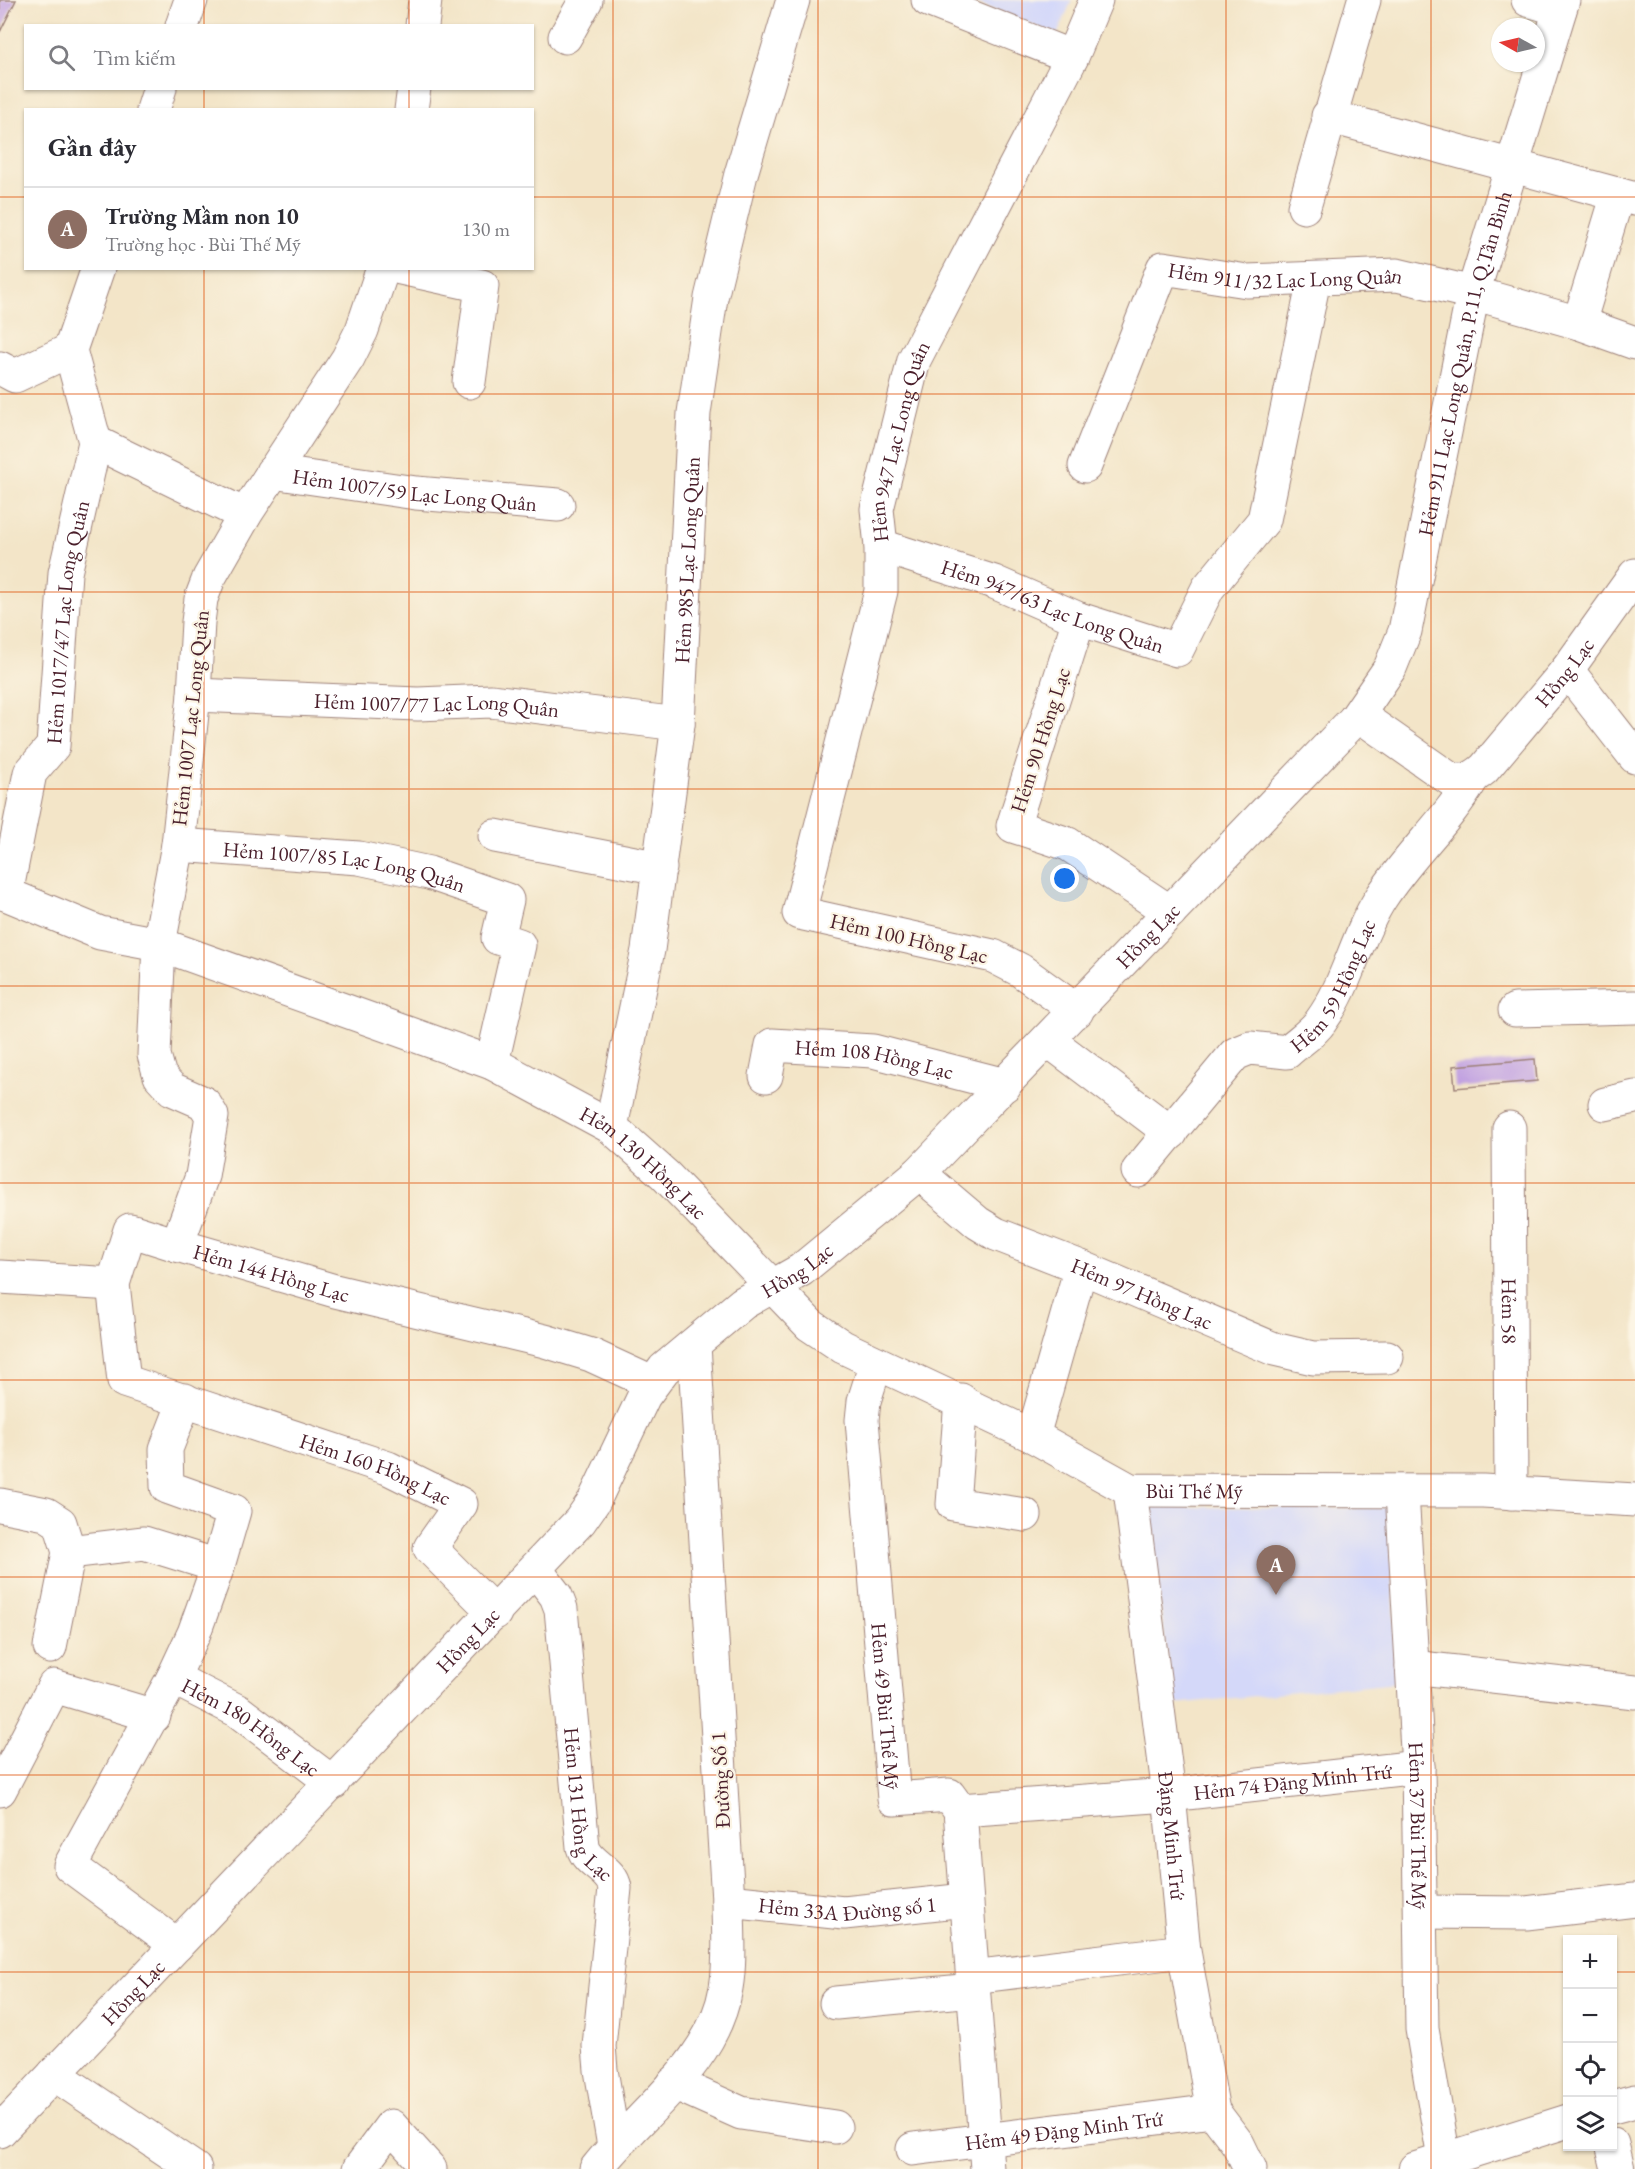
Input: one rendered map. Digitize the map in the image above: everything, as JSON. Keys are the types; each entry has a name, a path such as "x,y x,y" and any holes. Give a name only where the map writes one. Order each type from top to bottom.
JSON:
{"street":[{"path":"183,24 191,0"},
{"path":"422,24 425,0"},
{"path":"565,37 585,0"},
{"name":"Hẻm 985 Lạc Long Quân","path":"610,1127 648,950 678,724 694,413 711,298 741,174 793,0"},
{"path":"928,0 1072,57"},
{"name":"Hẻm 947 Lạc Long Quân","path":"799,913 881,591 881,546 877,509 914,360 1072,57 1096,0"},
{"path":"1304,207 1328,116 1364,0"},
{"path":"1528,0 1561,5"},
{"name":"Hẻm 911 Lạc Long Quân, P.11, Q.Tân Bình","path":"1355,719 1390,669 1405,631 1473,292 1561,5"},
{"path":"154,108 159,90"},
{"path":"411,108 414,90"},
{"path":"1328,116 1626,196 1579,323"},
{"name":"Hẻm 911/32 Lạc Long Quân","path":"1085,466 1163,268 1247,282 1397,275 1473,292 1579,323 1635,344"},
{"path":"97,270 70,350 95,442 245,515"},
{"name":"Hẻm 1007 Lạc Long Quân","path":"159,944 178,845 194,696 201,599 209,578 245,515 348,358 362,330 382,270"},
{"path":"409,270 482,286 469,382"},
{"name":"Hẻm 947/63 Lạc Long Quân","path":"881,546 994,582 1079,619 1177,650 1208,588 1264,520 1314,280"},
{"path":"0,368 15,376 70,350"},
{"name":"Hẻm 1017/47 Lạc Long Quân","path":"3,893 30,773 52,746 65,573 95,442"},
{"name":"Hẻm 1007/59 Lạc Long Quân","path":"272,472 416,493 558,504"},
{"name":"Hồng Lạc","path":"1472,778 1484,769 1568,670 1635,575"},
{"name":"Hẻm 90 Hồng Lạc","path":"1079,619 1013,826 1068,844 1170,912"},
{"path":"1568,670 1635,757"},
{"name":"Hẻm 1007/77 Lạc Long Quân","path":"194,696 418,704 491,701 678,724"},
{"path":"1355,719 1370,723 1450,778 1472,778"},
{"name":"Hồng Lạc","path":"0,2131 536,1570 588,1511 652,1383 664,1369 742,1303 775,1287 801,1270 919,1173 1355,719"},
{"name":"Hẻm 59 Hồng Lạc","path":"1138,1171 1235,1054 1250,1048 1287,1052 1320,1023 1332,1002 1368,919 1393,880 1456,806 1472,778"},
{"path":"495,836 660,868"},
{"name":"Hẻm 1007/85 Lạc Long Quân","path":"178,845 358,858 429,873 507,900 498,938 519,945 492,1064"},
{"path":"3,893 100,933 159,944"},
{"name":"Hẻm 100 Hồng Lạc","path":"799,913 993,956 1020,970 1077,1011"},
{"name":"Hẻm 130 Hồng Lạc","path":"159,944 492,1064 610,1127 665,1175 775,1287"},
{"name":"Hẻm 144 Hồng Lạc","path":"159,944 154,1055 160,1076 172,1089 204,1103 212,1116 202,1176 177,1245 378,1302 545,1341 591,1355 652,1383"},
{"path":"1515,1010 1635,1007"},
{"path":"1048,1040 1171,1133"},
{"name":"Hẻm 108 Hồng Lạc","path":"766,1076 772,1045 873,1051 1005,1085"},
{"name":"Hẻm 58","path":"1509,1128 1511,1493"},
{"name":"Hẻm 97 Hồng Lạc","path":"919,1173 978,1223 996,1234 1081,1267 1274,1349 1313,1358 1387,1357"},
{"name":"Hẻm 160 Hồng Lạc","path":"177,1245 130,1230 113,1284 124,1381 388,1468 460,1504 430,1548 495,1613"},
{"path":"1034,1436 1081,1267"},
{"path":"0,1277 113,1284"},
{"name":"Bùi Thế Mỹ","path":"775,1287 810,1325 843,1347 1034,1436 1130,1490 1511,1493 1635,1500"},
{"name":"Đường Số 1","path":"605,2158 674,2083 704,2046 723,2003 728,1972 728,1901 694,1345"},
{"name":"Hẻm 49 Bùi Thế Mỹ","path":"876,1363 864,1401 862,1420 894,1799 949,1795 960,1810"},
{"path":"69,1552 144,1543 218,1566 234,1511 167,1487 166,1449 185,1400"},
{"path":"961,1400 953,1504 1025,1515"},
{"name":"Đặng Minh Trứ","path":"1130,1490 1169,1795 1184,1951 1213,2111 1238,2144 1251,2169"},
{"name":"Hẻm 37 Bùi Thế Mỹ","path":"1402,1492 1418,1767 1422,2029 1430,2164"},
{"path":"0,1505 46,1514 60,1523 69,1552 52,1666 0,1790"},
{"name":"Hẻm 180 Hồng Lạc","path":"218,1566 194,1633 173,1678 238,1711 333,1783"},
{"name":"Hẻm 131 Hồng Lạc","path":"536,1570 556,1596 561,1609 583,1846 589,1857 611,1877 615,1888 599,2046 605,2158"},
{"path":"52,1666 154,1716"},
{"path":"1412,1667 1635,1692"},
{"path":"173,1678 70,1866 177,1945"},
{"name":"Hẻm 74 Đặng Minh Trứ","path":"960,1810 1169,1795 1418,1767"},
{"path":"960,1810 985,2154"},
{"name":"Hẻm 33A Đường số 1","path":"728,1901 844,1913 966,1900"},
{"path":"1421,1912 1526,1913 1635,1900"},
{"path":"836,2003 1184,1951"},
{"path":"54,2074 195,2169"},
{"path":"674,2083 741,2113 836,2127"},
{"path":"1617,2106 1635,2101"},
{"name":"Hẻm 49 Đặng Minh Trứ","path":"913,2149 985,2154 1213,2111"},
{"path":"1430,2164 1563,2123"},
{"path":"359,2169 391,2126 430,2169"},
{"path":"1614,2151 1618,2169"}],"shaded area":[{"path":"977,0 1072,0 1057,35 975,2"},
{"path":"1147,1507 1389,1508 1398,1682 1174,1704"}],"building":[{"path":"0,0 16,0 0,32"},
{"path":"1535,1059 1537,1081 1455,1088 1453,1066"}],"place":[{"name":"Trường Mầm non 10","path":"1276,1595"}]}
